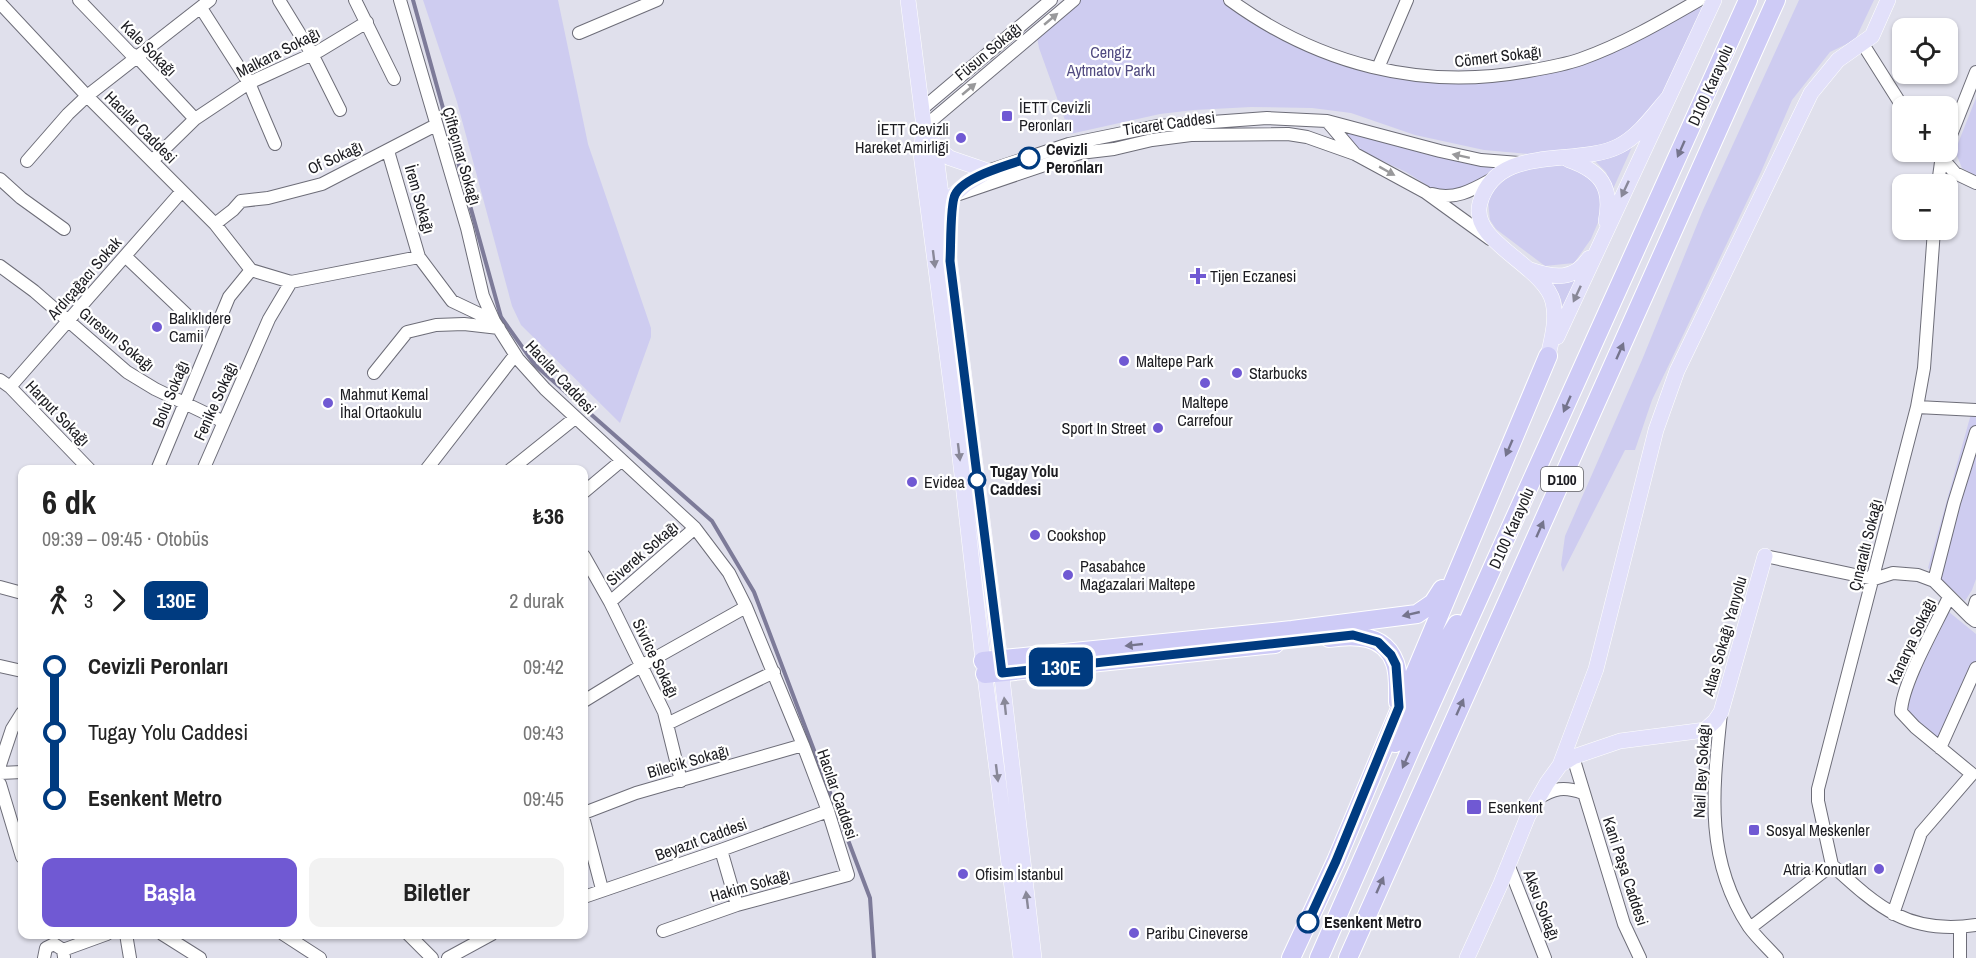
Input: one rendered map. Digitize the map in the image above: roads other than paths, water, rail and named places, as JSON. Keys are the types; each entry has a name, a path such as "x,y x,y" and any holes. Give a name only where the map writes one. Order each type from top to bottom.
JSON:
{"highway":[{"name":"D100 Karayolu","path":"1319,958 1748,0"},
{"name":"D100 Karayolu","path":"1349,956 1776,0"},
{"path":"1336,861 1548,356"},
{"path":"1291,958 1336,861 1440,652 1500,553"},
{"path":"992,667 1417,614 1433,603 1462,558"},
{"path":"992,667 1353,635 1378,642 1391,655 1396,665 1399,707"}],"main road":[{"path":"908,0 924,127 921,154 957,431 1034,958"},
{"path":"1548,356 1714,0"},
{"path":"1467,958 1537,800 1567,761 1596,669 1656,430 1677,371 1811,93 1839,60 1869,43 1888,0"},
{"name":"Ticaret Caddesi","path":"1548,356 1554,325 1553,301 1530,269 1497,244 1482,225 1479,215 1482,197 1494,178 1519,162 1592,155 1619,146 1641,129 1668,98"},
{"path":"924,127 935,147 946,196 950,261 1021,958"},
{"path":"935,147 950,158 988,171"},
{"path":"1530,269 1548,275 1572,274 1584,267 1602,241 1608,203 1605,187 1594,171 1564,158"},
{"path":"927,201 946,196 988,171"},
{"name":"Atlas Sokağı Yanyolu","path":"1567,761 1620,741 1705,730 1715,721 1721,712 1765,556"}],"street":[{"name":"Kale Sokağı","path":"79,0 195,119"},
{"path":"279,0 312,54 340,110"},
{"path":"355,0 394,79"},
{"name":"Çifteçınar Sokağı","path":"400,0 466,228 483,296 496,324"},
{"path":"579,33 657,0"},
{"name":"Füsun Sokağı","path":"922,109 1051,0"},
{"name":"Füsun Sokağı","path":"924,127 1074,0"},
{"name":"Cömert Sokağı","path":"1230,0 1285,34 1343,59 1419,76 1453,79 1497,76 1557,66 1598,53 1644,31 1699,0"},
{"path":"1378,68 1407,0"},
{"name":"Hacılar Caddesi","path":"0,3 87,96 214,224 251,270"},
{"path":"27,161 87,96 205,4 249,83 275,144"},
{"name":"Malkara Sokağı","path":"152,161 195,119 249,83 312,54 367,22"},
{"path":"1869,43 1897,96"},
{"path":"1958,117 1976,72"},
{"name":"Ticaret Caddesi","path":"988,171 1069,144 1157,126 1267,118 1327,121 1440,152 1482,160 1519,162"},
{"name":"Ticaret Caddesi","path":"1327,121 1355,154"},
{"name":"Of Sokağı","path":"214,224 242,201 268,198 322,183 435,125"},
{"name":"Ticaret Caddesi","path":"946,196 1080,153 1191,135 1288,134 1316,140 1355,154 1425,192 1497,244"},
{"name":"İrem Sokağı","path":"388,150 419,257"},
{"path":"1947,162 1955,173 1976,183"},
{"name":"Ticaret Caddesi","path":"1425,192 1444,198 1462,194 1494,178"},
{"path":"0,179 21,198 64,229"},
{"name":"Ardıçağacı Sokak","path":"5,383 68,321 182,191"},
{"name":"Çınaraltı Sokağı","path":"1832,865 1818,801 1818,789 1917,406 1924,368 1933,240"},
{"path":"125,256 186,314"},
{"path":"251,270 291,282 419,257 452,301 496,324"},
{"name":"Gıresun Sokağı","path":"0,266 127,372 224,422"},
{"name":"Bolu Sokağı","path":"159,465 229,297 251,270"},
{"name":"Fenike Sokağı","path":"205,465 269,319 291,282"},
{"path":"374,373 407,332 436,326 496,324"},
{"name":"Hacılar Caddesi","path":"496,324 515,355 545,389 694,528 729,573 774,672 803,745 828,811 848,875"},
{"path":"430,465 515,355"},
{"name":"Harput Sokağı","path":"5,383 85,465"},
{"path":"1917,406 1976,410"},
{"path":"516,465 574,418"},
{"path":"1935,581 1954,503 1976,432"},
{"path":"588,489 621,461"},
{"name":"Siverek Sokağı","path":"610,602 694,528"},
{"path":"1765,556 1874,579 1893,573 1918,575 1935,581 1973,620"},
{"name":"Sivrice Sokağı","path":"588,563 610,602 664,712 681,781"},
{"path":"0,587 18,592"},
{"name":"Kanarya Sokağı","path":"1949,597 1902,701 1901,712 1940,748 1974,774"},
{"path":"1973,620 1976,601"},
{"path":"588,699 746,607"},
{"path":"0,666 18,670"},
{"path":"1940,748 1976,668"},
{"path":"667,724 774,672"},
{"name":"Nail Bey Sokağı","path":"1721,712 1713,806 1717,852 1732,895 1750,928 1777,958"},
{"path":"0,765 12,729 18,719"},
{"name":"Bilecik Sokağı","path":"588,811 636,793 803,745"},
{"name":"Kani Paşa Caddesi","path":"1567,761 1583,793 1624,924 1640,958"},
{"path":"0,773 18,772"},
{"path":"1893,914 1922,833 1974,774"},
{"path":"0,784 18,844"},
{"path":"1537,800 1553,789 1571,788 1583,793"},
{"name":"Beyazıt Caddesi","path":"588,895 828,811"},
{"path":"588,836 602,889"},
{"path":"721,850 737,905"},
{"name":"Aksu Sokağı","path":"1508,864 1545,958"},
{"path":"1750,928 1832,865 1869,899 1906,920 1927,926 1976,925"},
{"name":"Hakim Sokağı","path":"663,931 737,905 848,875"},
{"path":"1960,927 1960,958"},
{"path":"45,951 59,946 63,954 96,939"},
{"path":"127,939 130,958"},
{"path":"170,939 200,958"},
{"path":"291,939 320,958"},
{"path":"413,939 432,958"},
{"path":"448,958 483,939"}],"waterway":[{"path":"413,0 501,317 535,365 712,521 754,592 870,898 874,958"}],"place":[{"name":"İETT Cevizli Peronları","path":"1007,116"},
{"name":"İETT Cevizli Hareket Amirliği","path":"961,138"},
{"name":"Cevizli Peronları","path":"1029,158"},
{"name":"Tijen Eczanesi","path":"1198,276"},
{"name":"Balıklıdere Camii","path":"157,327"},
{"name":"Maltepe Park","path":"1124,361"},
{"name":"Starbucks","path":"1237,373"},
{"name":"Maltepe Carrefour","path":"1205,383"},
{"name":"Mahmut Kemal İhal Ortaokulu","path":"328,403"},
{"name":"Sport In Street","path":"1158,428"},
{"name":"Tugay Yolu Caddesi","path":"977,480"},
{"name":"Evidea","path":"912,482"},
{"name":"Cookshop","path":"1035,535"},
{"name":"Pasabahce Magazalari Maltepe","path":"1068,575"},
{"name":"Esenkent","path":"1474,807"},
{"name":"Sosyal Meskenler","path":"1754,830"},
{"name":"Atria Konutları","path":"1879,869"},
{"name":"Ofisim İstanbul","path":"963,874"},
{"name":"Esenkent Metro","path":"1308,922"},
{"name":"Paribu Cineverse","path":"1134,933"}],"park label":[{"name":"Cengiz Aytmatov Parkı","path":"1111,61"}]}
